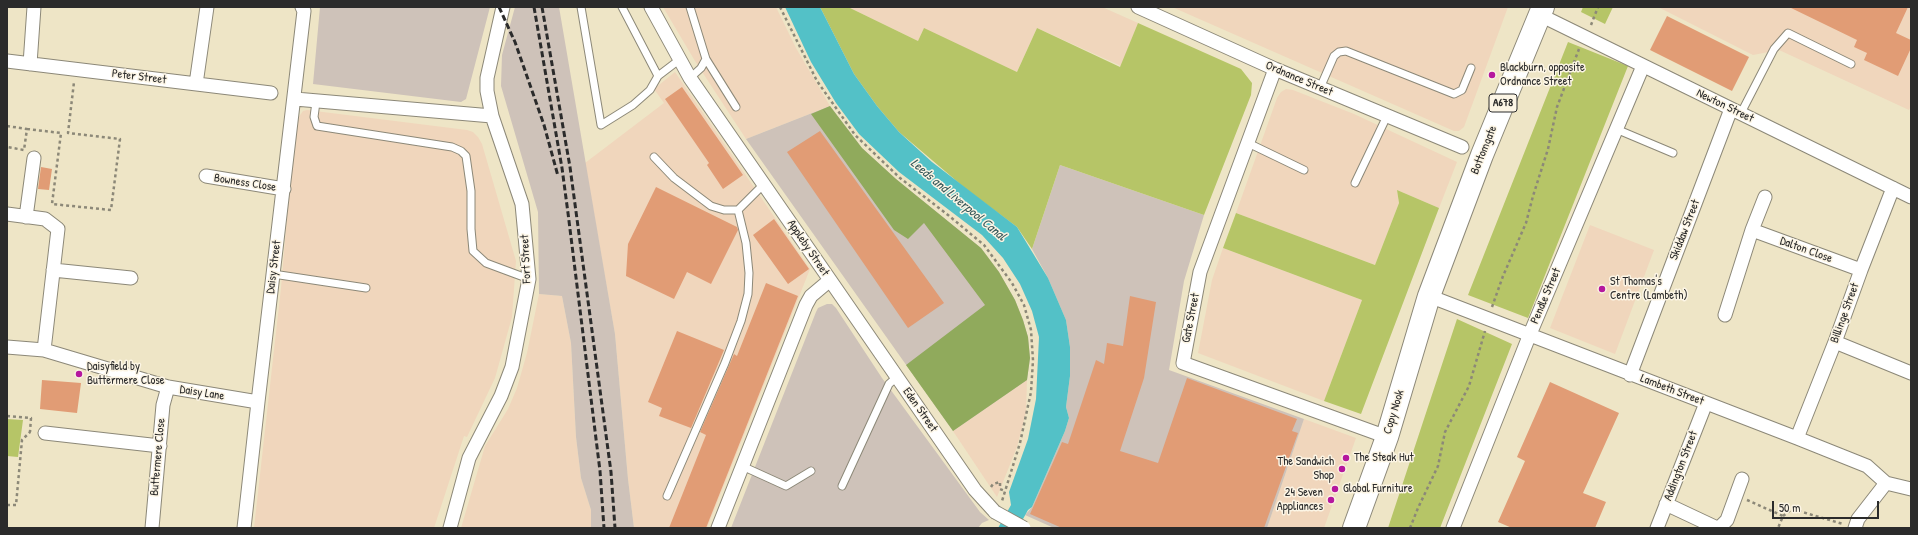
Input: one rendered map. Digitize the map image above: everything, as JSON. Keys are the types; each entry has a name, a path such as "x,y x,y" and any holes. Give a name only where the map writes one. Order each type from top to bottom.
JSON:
{"highway":[{"name":"Bottomgate","path":"1429,296 1482,156 1542,11"},
{"name":"Copy Nook","path":"1354,528 1387,437 1429,296"}],"street":[{"path":"30,64 34,7"},
{"path":"196,84 207,7"},
{"name":"Daisy Street","path":"244,528 304,11 302,7"},
{"name":"Fort Street","path":"450,528 469,458 501,396 512,367 529,280 522,204 492,116 487,78 503,7"},
{"name":"Appleby Street","path":"651,7 690,78 830,280 811,296 806,305 718,528"},
{"name":"Ordnance Street","path":"1146,9 1275,69 1462,147"},
{"name":"Newton Street","path":"1542,11 1586,38 1911,197"},
{"name":"Peter Street","path":"7,61 271,93"},
{"name":"Pendle Street","path":"1453,528 1530,334 1643,66"},
{"name":"Gate Street","path":"1275,69 1200,272 1183,363 1387,437"},
{"path":"294,99 492,116"},
{"name":"Skiddaw Street","path":"1630,374 1736,111"},
{"path":"26,217 34,158"},
{"name":"Bowness Close","path":"206,176 284,189"},
{"name":"Billinge Street","path":"1797,438 1893,188"},
{"path":"1725,315 1752,230 1765,197"},
{"path":"7,214 45,219 58,229 44,350"},
{"name":"Dalton Close","path":"1752,230 1861,270"},
{"path":"53,270 131,278"},
{"name":"Eden Street","path":"830,280 975,490 1024,528"},
{"name":"Lambeth Street","path":"1429,296 1867,466 1886,483 1911,489"},
{"path":"1835,342 1911,373"},
{"name":"Daisy Lane","path":"7,347 44,350 168,388 258,402"},
{"name":"Buttermere Close","path":"152,528 160,446 162,405 168,388"},
{"name":"Addington Street","path":"1657,528 1706,403"},
{"path":"46,433 160,446"},
{"path":"1666,504 1718,528 1727,520 1742,479"},
{"path":"1851,527 1886,483"}],"lane":[{"path":"581,7 601,125 633,105 650,90 658,76 680,60"},
{"path":"622,7 658,76"},
{"path":"690,7 706,58 736,107"},
{"path":"1736,111 1774,50 1788,33 1851,64"},
{"path":"1320,88 1334,56 1339,52 1346,51 1454,94 1462,90 1471,68"},
{"path":"690,78 701,68 706,58"},
{"path":"316,102 314,117 317,126 452,147 461,151 466,156 470,179 473,251 486,263 529,280"},
{"path":"1355,183 1387,116"},
{"path":"1616,129 1673,153"},
{"path":"1248,143 1304,170"},
{"path":"654,157 674,178 711,206 724,210 738,210 764,184"},
{"path":"667,496 725,363 741,322 746,301 749,273 746,243 738,210"},
{"path":"273,274 366,288"},
{"path":"842,486 889,384 897,377"},
{"path":"742,466 786,486 811,471"}],"path":[{"path":"780,7 817,81 855,135 900,178 984,245 1012,284 1024,305 1031,330 1033,360 1031,392 1020,443 998,508"},
{"path":"1410,528 1438,466 1445,432 1469,386 1482,346 1488,318 1503,276 1526,223 1548,149 1557,107 1578,52 1586,38 1598,7"},
{"path":"68,133 75,70"},
{"path":"7,126 120,139 111,210 52,204 61,133"},
{"path":"7,147 24,150 27,129"},
{"path":"7,416 31,418 30,432 22,440 16,505 7,505"},
{"path":"30,432 46,433"},
{"path":"1736,495 1782,516"},
{"path":"1778,528 1782,516 1792,509 1851,527"}],"shaded area":[{"path":"320,7 490,7 466,99 461,102 313,84"},
{"path":"515,7 559,7 615,334 634,528 591,528 591,510 581,478 576,437 571,343 562,296 539,294 538,212 501,86 502,55"},
{"path":"663,7 776,7 796,48 830,106 746,139 695,61"},
{"path":"848,7 1102,7 1138,23 1121,66 1037,28 1017,72 924,29 918,41"},
{"path":"1172,7 1508,7 1464,127 1459,131 1454,131"},
{"path":"1658,7 1911,7 1911,106 1909,110 1779,50 1753,55"},
{"path":"675,72 810,269 707,528 634,528 615,334 585,163 664,103 654,89"},
{"path":"1286,89 1293,90 1354,114 1457,162 1439,208 1397,190 1399,203 1375,265 1236,213 1277,98 1281,92"},
{"path":"830,106 862,148 896,179 981,248 999,272 1015,300 1023,320 1028,337 1030,358 1027,380 953,431 746,139"},
{"path":"307,110 467,130 473,132 482,144 516,261 512,317 495,378 467,437 464,436 434,528 254,528 281,288 295,122 303,111"},
{"path":"1060,165 1204,215 1184,281 1169,370 1304,419 1267,528 1054,528 1025,515 1032,507 1065,431 1069,418 1066,407 1070,376 1070,347 1066,320 1048,278 1032,249"},
{"name":"St Thomas's Centre (Lambeth)","path":"1590,225 1654,250 1615,354 1550,328"},
{"path":"1223,248 1362,300 1324,401 1198,353 1212,280"},
{"path":"539,294 562,296 571,343 576,437 581,478 591,510 591,528 461,528 485,446 508,409 517,388 527,353"},
{"path":"827,304 832,304 836,308 882,378 980,512 989,520 982,523 978,528 731,528 816,312 818,308"},
{"path":"1027,380 1026,412 1017,447 997,497 953,431"},
{"path":"1304,419 1356,438 1324,528 1267,528"}],"green space":[{"path":"820,7 848,7 918,41 924,28 1017,72 1037,28 1120,67 1138,23 1241,69 1252,83 1251,95 1204,215 1060,165 1032,249 1017,227 966,189 899,132 877,106 854,74"},
{"path":"1583,7 1613,7 1605,24 1581,12"},
{"path":"1568,42 1628,66 1528,318 1468,295"},
{"path":"830,106 862,148 896,179 981,248 999,272 1015,300 1023,320 1028,337 1030,358 1027,380 953,431 906,365 985,305 924,223 908,239 894,230 811,114"},
{"path":"1397,190 1439,208 1361,414 1324,401 1362,300 1223,248 1236,213 1375,265 1399,203"},
{"path":"1457,319 1512,344 1440,528 1388,528"},
{"path":"7,419 23,420 18,457 7,456"}],"water":[{"name":"Leeds and Liverpool Canal","path":"785,7 820,7 854,74 877,106 899,132 932,162 1017,227 1048,278 1066,320 1070,347 1070,376 1066,407 1069,418 1065,431 1032,507 1028,510 1018,528 998,528 1011,505 1009,492 1028,439 1036,399 1039,337 1032,311 1020,284 1003,258 982,235 899,172 859,134 836,103 811,62"}],"building":[{"path":"1789,7 1908,7 1896,33 1911,40 1911,48 1898,76 1864,60 1867,53 1854,47 1857,40"},
{"path":"1667,16 1749,57 1732,91 1650,50"},
{"path":"682,87 743,175 723,189 707,165 709,163 665,99"},
{"path":"820,131 944,303 908,328 787,152"},
{"path":"41,167 52,169 49,190 38,189"},
{"path":"656,187 737,227 738,230 711,284 687,272 674,299 626,276 628,244"},
{"path":"774,219 809,269 788,284 753,235"},
{"path":"766,283 798,296 706,528 669,528 706,435 700,432 734,354 737,356"},
{"path":"1130,296 1156,302 1144,378 1120,451 1158,463 1187,378 1297,419 1292,431 1298,433 1264,528 1062,528 1030,514 1062,442 1068,444 1096,360 1104,364 1107,343 1123,346"},
{"path":"677,331 724,350 691,428 659,416 662,408 648,402"},
{"path":"42,380 81,383 77,413 40,409"},
{"path":"1550,382 1619,413 1583,493 1606,502 1595,528 1512,528 1498,522 1525,461 1517,457"}],"railway":[{"path":"499,7 515,42 544,125 558,176"},
{"path":"534,7 562,168 600,471 604,528"},
{"path":"542,7 570,167 611,472 615,528"}],"place":[{"name":"Blackburn, opposite Ordnance Street","path":"1492,75"},
{"name":"St Thomas's Centre (Lambeth)","path":"1602,289"},
{"name":"Daisyfield by Buttermere Close","path":"79,374"},
{"name":"The Steak Hut","path":"1346,458"},
{"name":"The Sandwich Shop","path":"1342,469"},
{"name":"Global Furniture","path":"1335,489"},
{"name":"24 Seven Appliances","path":"1331,500"}]}
